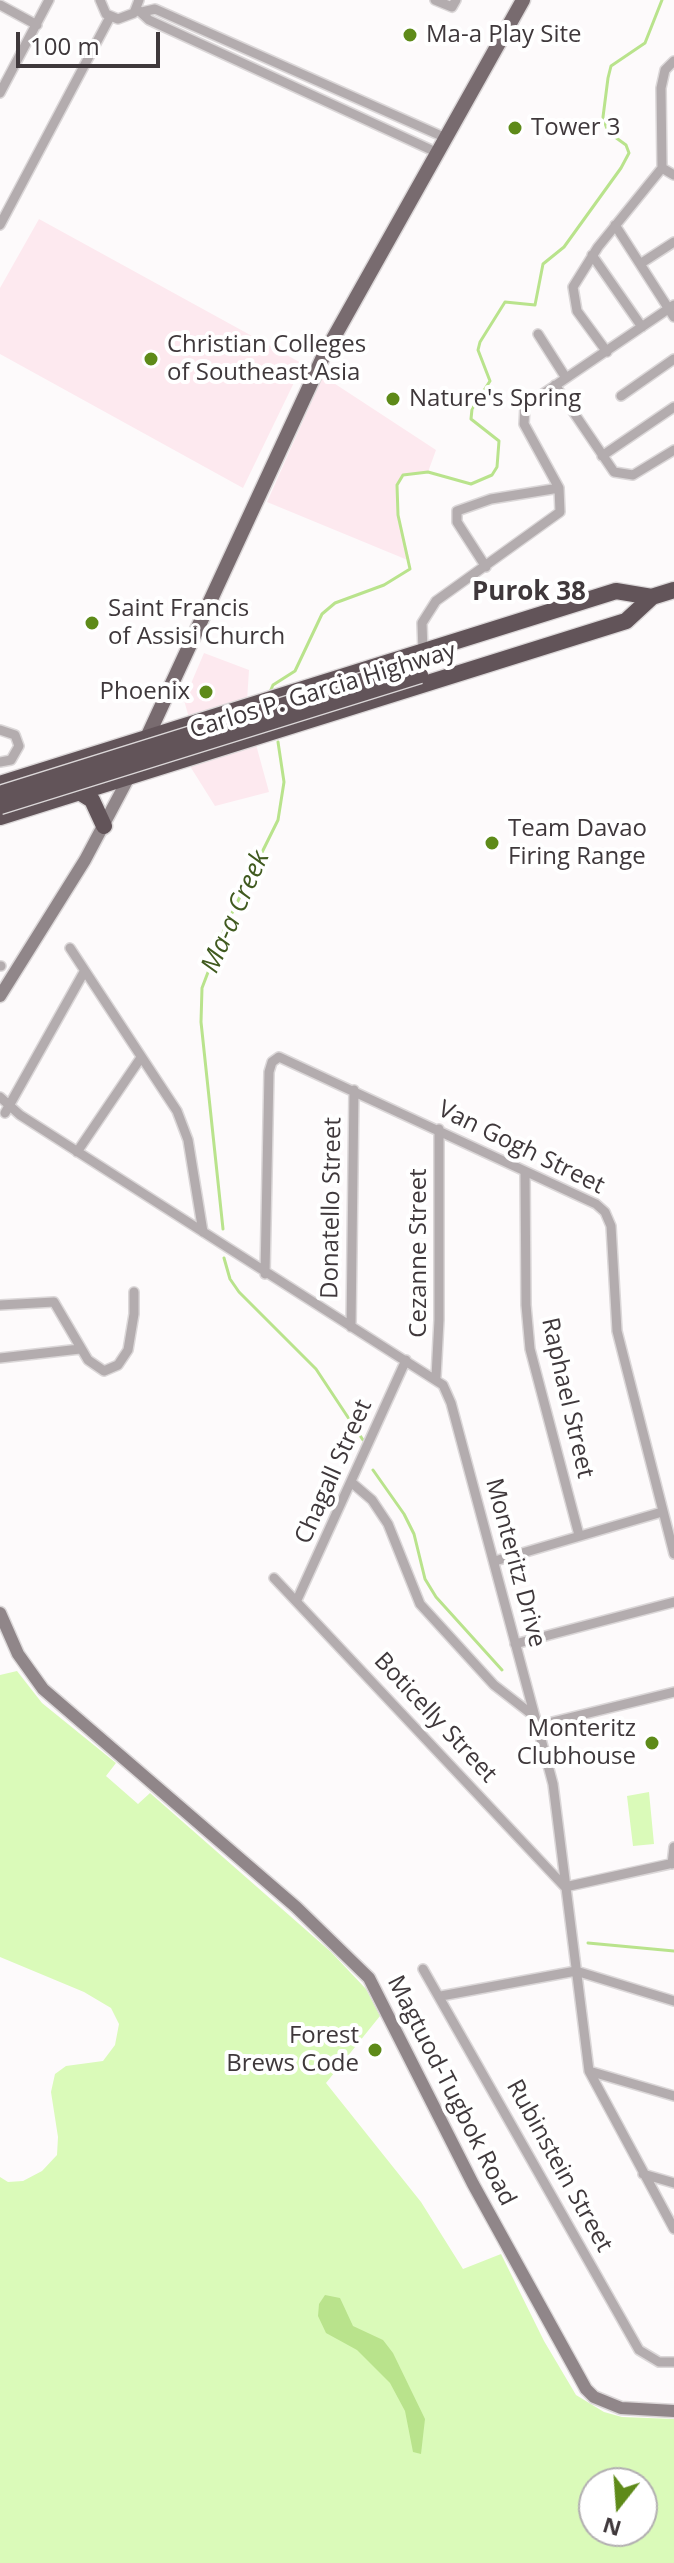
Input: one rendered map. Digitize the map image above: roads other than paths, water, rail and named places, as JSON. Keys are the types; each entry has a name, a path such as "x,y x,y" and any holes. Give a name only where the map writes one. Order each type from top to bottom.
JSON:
{"highway":[{"name":"Carlos P. Garcia Highway","path":"0,794 419,664 623,612 645,599 674,590"},
{"name":"Carlos P. Garcia Highway","path":"0,806 419,664 616,591 645,599"},
{"name":"Carlos P. Garcia Highway","path":"0,817 626,621 645,599"},
{"name":"Carlos P. Garcia Highway","path":"6,782 392,661 419,664"},
{"path":"392,661 402,691"},
{"path":"336,679 345,709"},
{"path":"282,695 292,725"},
{"path":"234,711 244,741"},
{"path":"188,725 198,755"},
{"path":"85,757 86,790 104,826"},
{"path":"52,768 62,798"},
{"path":"6,782 21,810"}],"main road":[{"path":"0,996 104,826 148,738 303,396 523,0"},
{"name":"Magtuod-Tugbok Road","path":"0,1613 18,1654 43,1689 296,1907 369,1978 473,2184 586,2389 594,2397 621,2408 674,2411"}],"street":[{"path":"0,93 49,0"},
{"path":"100,0 110,17"},
{"path":"435,0 454,4"},
{"path":"0,5 37,25"},
{"path":"110,17 122,19 139,7 155,9 446,138"},
{"path":"139,7 149,20 438,153"},
{"path":"0,225 110,17"},
{"path":"607,352 574,304 573,287 592,255 662,168 661,88 665,70 674,61"},
{"path":"302,88 307,77"},
{"path":"662,168 674,175"},
{"path":"419,664 421,631 429,609 557,516 562,500 559,488 522,416 525,406 672,310 615,225"},
{"path":"640,264 674,242"},
{"path":"592,255 642,327"},
{"path":"538,334 566,378"},
{"path":"621,396 674,359"},
{"path":"555,385 614,472 627,476 643,470 674,450"},
{"path":"602,456 674,407"},
{"path":"486,567 457,522 457,511 491,499 559,488"},
{"path":"0,730 11,732 18,740 15,756 3,762 6,782"},
{"path":"70,948 140,1059 168,1096 183,1126 203,1232"},
{"path":"2,1112 84,972"},
{"name":"Van Gogh Street","path":"265,1274 269,1072 275,1059 285,1058 596,1204 609,1218 617,1331 674,1554"},
{"path":"77,1152 140,1059"},
{"name":"Donatello Street","path":"351,1327 354,1090"},
{"path":"0,1097 20,1115 265,1274 436,1377"},
{"path":"2,1112 20,1115"},
{"name":"Cezanne Street","path":"436,1377 439,1129"},
{"name":"Raphael Street","path":"525,1172 526,1305 530,1349 579,1535"},
{"path":"0,1305 54,1302 80,1349 98,1370 118,1365 131,1337 134,1292"},
{"path":"0,1358 80,1349"},
{"name":"Chagall Street","path":"297,1600 406,1360"},
{"name":"Monteritz Drive","path":"436,1377 451,1403 557,1805 589,2071 674,2229"},
{"path":"351,1482 372,1500 388,1524 404,1573 420,1604 494,1685 535,1721 674,1692"},
{"path":"495,1561 662,1512"},
{"name":"Boticelly Street","path":"274,1578 565,1887"},
{"path":"515,1644 674,1602"},
{"path":"565,1887 673,1864 674,1847"},
{"name":"Rubinstein Street","path":"423,1969 639,2350 659,2362 674,2362"},
{"path":"441,1996 576,1971 674,2001"},
{"path":"589,2071 674,2096"},
{"path":"643,2174 674,2183"}],"waterway":[{"name":"Ma-a Creek","path":"269,694 273,685 295,671 322,614 335,603 384,585 410,569 398,515 397,485 403,475 428,472 471,484 492,475 497,467 499,441 471,419 472,409 490,381 478,350 480,342 505,302 535,305 543,264 564,247 629,153 626,145 608,132 603,117 608,78 611,66 645,43 662,0"},
{"name":"Ma-a Creek","path":"223,1229 201,1022 202,988 226,925 278,820 284,782 278,742"},
{"name":"Ma-a Creek","path":"224,1258 230,1279 239,1292 316,1369 363,1440"},
{"name":"Ma-a Creek","path":"373,1470 414,1534 425,1579 436,1597 502,1670"},
{"name":"Ma-a Creek","path":"588,1943 674,1951"}],"place":[{"name":"Ma-a Play Site","path":"410,35"},
{"name":"Tower 3","path":"515,128"},
{"name":"Christian Colleges of Southeast Asia","path":"151,359"},
{"name":"Nature's Spring","path":"393,399"},
{"name":"Saint Francis of Assisi Church","path":"92,623"},
{"name":"Phoenix","path":"206,692"},
{"name":"Team Davao Firing Range","path":"492,843"},
{"name":"Monteritz Clubhouse","path":"652,1743"},
{"name":"Forest Brews Code","path":"375,2050"}],"district":[{"name":"Purok 38","path":"529,593"}]}
